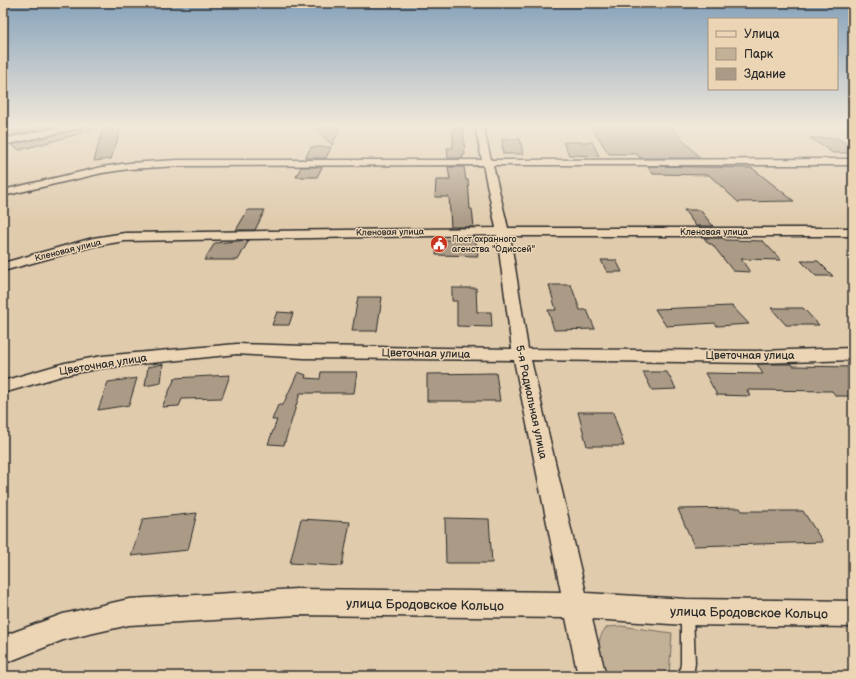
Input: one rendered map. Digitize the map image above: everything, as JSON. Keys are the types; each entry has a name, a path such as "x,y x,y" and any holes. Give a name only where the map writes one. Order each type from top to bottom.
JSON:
{"street":[{"name":"5-я Радиальная улица","path":"486,158 503,232 521,354 592,676"},
{"path":"3,193 67,177 129,166 178,163 853,162"},
{"name":"Кленовая улица","path":"3,267 72,247 125,237 489,231 853,232"},
{"name":"Цветочная улица","path":"3,387 66,369 102,362 236,348 304,352 757,357 853,354"},
{"name":"улица Бродовское Кольцо","path":"3,650 63,627 129,612 297,602 576,606 686,612 853,614"}],"lane":[{"path":"686,612 688,663 686,676"}],"green space":[{"path":"621,626 672,633 669,676 603,676 599,656 600,638 607,627"}],"building":[{"path":"95,158 111,158 111,159 94,161"},
{"path":"640,158 700,158 640,158"},
{"path":"647,166 752,168 794,201 738,202 709,175 653,174"},
{"path":"301,167 322,167 317,177 296,177"},
{"path":"448,167 464,167 466,180 468,180 470,209 472,209 474,227 451,227 449,197 435,197 436,180 450,180"},
{"path":"248,210 265,210 255,230 236,230"},
{"path":"684,210 700,210 713,226 696,226"},
{"path":"451,237 475,237 478,256 436,255 436,240 451,240"},
{"path":"704,238 763,241 781,260 741,259 750,272 733,271 712,244 709,244"},
{"path":"249,240 238,260 204,260 215,243"},
{"path":"601,260 616,260 622,272 607,272"},
{"path":"801,261 818,261 833,276 816,276"},
{"path":"549,285 571,285 580,310 587,310 595,329 554,330 548,310 556,310"},
{"path":"452,288 476,288 477,312 491,312 492,327 457,326 457,301 452,301"},
{"path":"358,297 382,297 377,331 352,331"},
{"path":"732,306 749,324 717,326 715,323 666,326 655,309"},
{"path":"771,308 803,308 819,325 786,325"},
{"path":"277,312 293,313 289,325 272,325"},
{"path":"163,364 161,383 145,386 148,367"},
{"path":"757,364 853,367 853,396 836,396 832,391 747,390 750,396 717,395 705,373 763,374"},
{"path":"298,372 306,375 305,378 320,379 321,372 357,372 354,393 300,393 284,445 268,444 277,420 272,420 278,405 283,405"},
{"path":"643,372 667,372 676,389 652,390"},
{"path":"496,373 500,401 427,401 427,374"},
{"path":"230,375 222,398 182,399 179,406 162,407 175,378"},
{"path":"137,378 129,405 98,410 108,382"},
{"path":"578,412 613,412 624,446 587,446"},
{"path":"740,508 742,511 803,511 823,542 694,546 678,509"},
{"path":"197,513 188,550 131,556 143,519"},
{"path":"445,518 489,519 492,563 446,563"},
{"path":"301,519 350,522 342,566 290,563"}],"place":[{"name":"Пост охранного агенства \"Одисcей\"","path":"439,244"}]}
